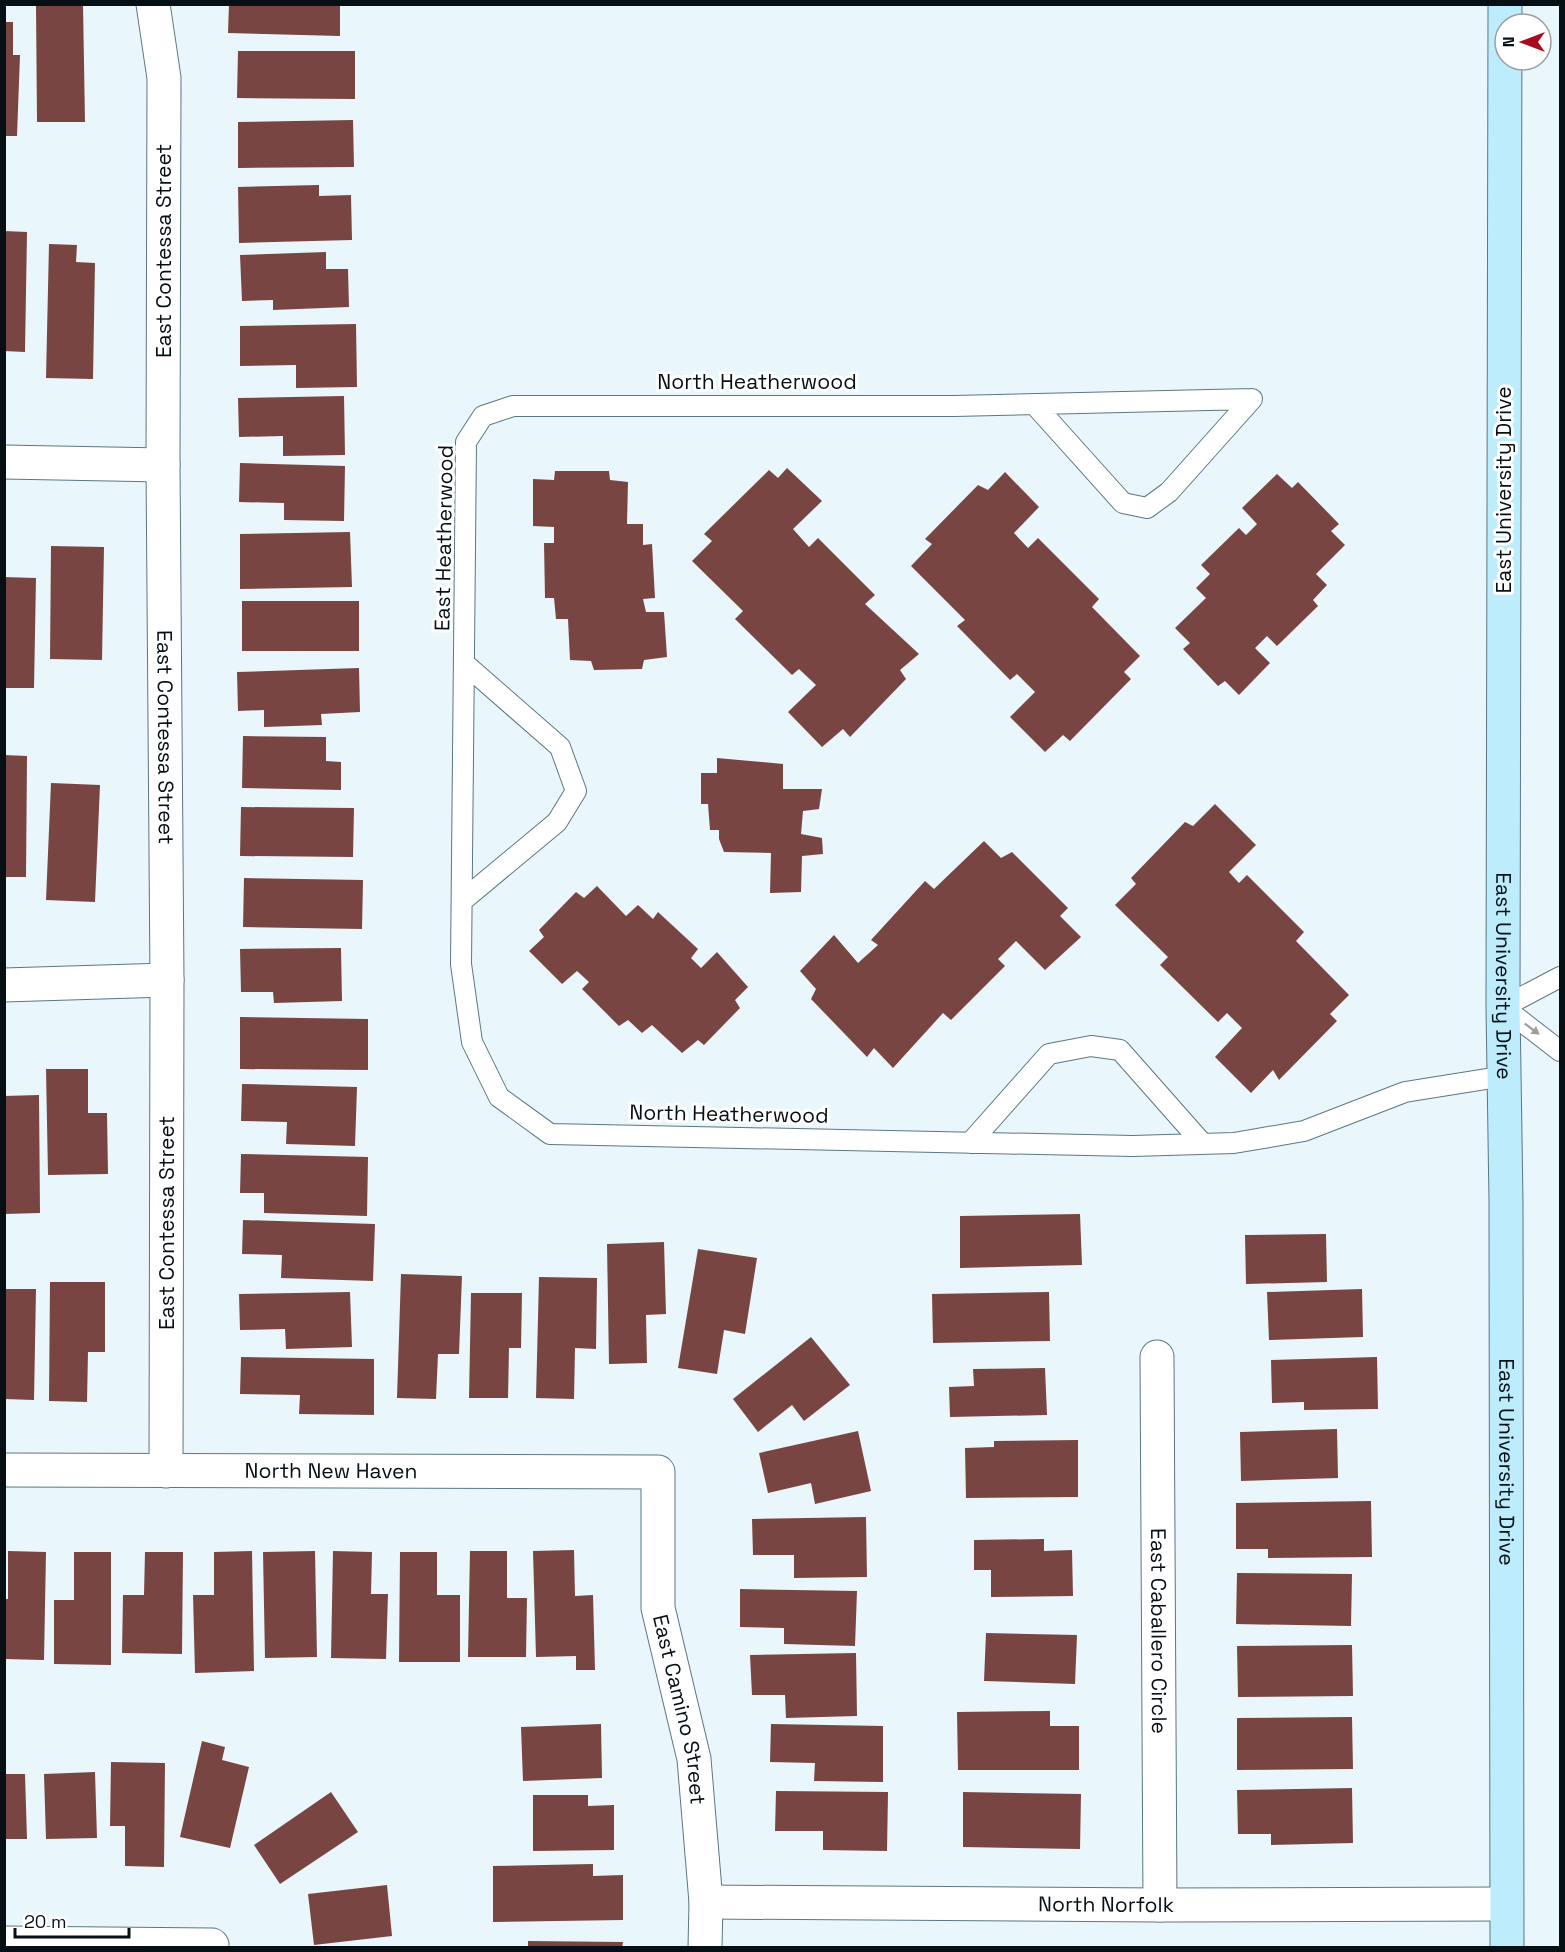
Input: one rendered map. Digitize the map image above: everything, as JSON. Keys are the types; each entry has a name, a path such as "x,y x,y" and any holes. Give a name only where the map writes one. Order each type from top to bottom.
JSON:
{"main road":[{"name":"East University Drive","path":"1505,4 1503,1007 1506,1947"}],"street":[{"name":"East Contessa Street","path":"153,4 164,78 166,1471"},
{"path":"4,462 163,465"},
{"path":"4,985 167,980"},
{"name":"East Caballero Circle","path":"1157,1357 1160,1905"},
{"name":"North New Haven","path":"4,1470 658,1472"},
{"name":"East Camino Street","path":"658,1472 658,1608 694,1759 706,1902 705,1947"},
{"name":"North Norfolk","path":"706,1902 1160,1905 1506,1904"},
{"path":"4,1943 212,1946"}],"lane":[{"name":"North Heatherwood","path":"483,416 513,406 954,406 1034,404 1114,402 1252,399 1169,492 1147,508 1123,503 1034,404"},
{"name":"East Heatherwood","path":"483,416 466,442 461,964 472,1042 498,1097"},
{"path":"462,901 557,822 576,791 560,747 465,664"},
{"path":"1560,977 1503,1007 1560,1051"},
{"path":"970,1143 1049,1054 1091,1046 1120,1050 1203,1144"},
{"name":"North Heatherwood","path":"498,1097 550,1134 1133,1146 1234,1143 1304,1131 1405,1092 1505,1076"}],"building":[{"path":"36,4 83,4 85,122 37,122"},
{"path":"229,4 340,4 340,36 228,33"},
{"path":"4,22 13,22 13,55 20,55 17,136 4,136"},
{"path":"238,51 355,51 355,99 237,98"},
{"path":"353,120 354,167 238,168 238,122"},
{"path":"319,185 319,196 351,195 352,240 239,243 238,187"},
{"path":"4,231 27,232 25,352 4,351"},
{"path":"49,244 77,245 76,262 95,263 93,379 46,378"},
{"path":"326,252 326,269 348,269 349,307 273,310 273,300 242,301 240,255"},
{"path":"356,324 357,387 296,388 296,365 240,366 240,326"},
{"path":"344,396 345,455 283,456 283,436 239,437 238,398"},
{"path":"240,463 345,466 344,521 284,520 284,503 239,502"},
{"path":"787,468 822,501 793,529 809,547 818,538 875,595 865,604 919,654 900,670 906,679 850,737 843,729 822,747 788,712 816,685 799,669 792,675 735,619 743,611 692,561 712,541 704,534 769,470 778,478"},
{"path":"555,471 609,471 610,480 628,482 627,524 643,524 643,545 652,544 655,598 643,599 646,612 664,612 667,657 644,660 642,669 594,670 591,661 570,660 568,619 556,619 554,598 545,598 544,543 554,543 554,527 533,526 533,479 554,480"},
{"path":"1005,472 1039,507 1014,533 1028,548 1038,538 1099,599 1092,607 1140,656 1124,672 1131,679 1070,741 1063,735 1045,752 1010,717 1035,692 1017,674 1010,680 957,626 965,620 911,566 932,544 925,539 978,485 988,490"},
{"path":"1277,474 1292,488 1298,482 1339,524 1331,531 1345,545 1316,574 1327,585 1313,600 1318,606 1277,646 1267,636 1255,648 1270,663 1239,695 1225,681 1218,686 1183,649 1190,643 1175,628 1206,598 1196,588 1210,574 1201,565 1239,528 1246,535 1257,524 1242,508"},
{"path":"350,532 352,587 240,589 240,534"},
{"path":"51,546 104,547 102,660 50,659"},
{"path":"4,577 36,578 34,688 4,688"},
{"path":"242,601 359,601 359,651 242,651"},
{"path":"359,668 360,712 321,714 322,725 264,727 264,710 238,711 237,672"},
{"path":"243,736 326,737 326,761 341,762 341,790 242,788"},
{"path":"4,755 27,756 26,877 4,877"},
{"path":"717,758 783,764 783,789 822,789 819,809 803,811 801,834 822,838 823,854 802,856 801,892 770,893 771,853 724,852 719,839 719,830 710,830 708,804 701,804 701,773 717,773"},
{"path":"51,783 100,785 95,902 46,900"},
{"path":"1215,804 1256,845 1229,872 1239,883 1247,875 1304,932 1296,941 1349,995 1330,1014 1337,1021 1279,1080 1273,1070 1251,1093 1215,1057 1242,1028 1227,1013 1218,1022 1160,965 1168,957 1115,905 1136,884 1131,878 1185,822 1193,826"},
{"path":"241,807 354,808 353,857 240,856"},
{"path":"984,841 1001,858 1012,852 1068,908 1060,916 1081,937 1045,970 1016,941 998,959 1005,966 951,1020 943,1013 893,1068 874,1048 867,1057 811,999 816,989 800,971 834,935 858,963 878,945 871,940 925,881 934,889"},
{"path":"244,878 363,880 362,929 243,927"},
{"path":"597,886 626,916 638,905 653,919 658,912 698,949 691,958 701,968 717,952 748,987 735,1000 740,1008 704,1045 698,1040 682,1053 652,1025 642,1033 628,1020 619,1026 582,989 589,982 577,971 562,984 529,951 544,937 539,930 576,892 584,898"},
{"path":"341,948 342,1001 274,1003 273,992 241,992 240,949"},
{"path":"240,1017 368,1019 368,1070 240,1069"},
{"path":"46,1069 88,1069 88,1113 107,1113 108,1174 48,1175"},
{"path":"242,1084 357,1087 355,1146 286,1144 287,1122 241,1121"},
{"path":"39,1095 40,1213 4,1214 4,1096"},
{"path":"241,1154 368,1157 367,1216 264,1213 264,1193 240,1193"},
{"path":"1080,1214 1082,1265 960,1268 960,1216"},
{"path":"243,1220 375,1224 373,1281 281,1278 282,1255 242,1254"},
{"path":"1326,1234 1327,1282 1246,1284 1245,1235"},
{"path":"664,1242 666,1314 646,1315 647,1363 609,1364 607,1244"},
{"path":"698,1249 757,1258 745,1334 724,1330 717,1374 678,1368"},
{"path":"401,1274 462,1276 459,1354 438,1354 436,1399 397,1398"},
{"path":"539,1277 597,1278 596,1349 575,1348 574,1399 536,1398"},
{"path":"50,1282 105,1282 105,1352 88,1352 87,1402 49,1401"},
{"path":"4,1289 36,1289 34,1400 4,1399"},
{"path":"1362,1289 1363,1337 1269,1340 1267,1292"},
{"path":"350,1292 352,1347 286,1349 285,1329 240,1330 239,1294"},
{"path":"1049,1292 1050,1341 933,1343 932,1294"},
{"path":"471,1293 522,1293 521,1348 509,1348 508,1398 469,1398"},
{"path":"811,1337 850,1385 804,1421 792,1405 758,1432 733,1399"},
{"path":"241,1357 374,1359 374,1415 299,1414 300,1395 240,1394"},
{"path":"1377,1357 1378,1409 1304,1410 1304,1402 1272,1403 1271,1360"},
{"path":"1045,1368 1047,1415 950,1417 949,1387 974,1386 973,1369"},
{"path":"1337,1429 1338,1478 1241,1481 1240,1432"},
{"path":"858,1431 871,1491 815,1504 811,1483 768,1493 759,1453"},
{"path":"1078,1440 1078,1497 966,1498 965,1448 994,1447 994,1441"},
{"path":"1371,1501 1372,1557 1268,1558 1268,1549 1236,1549 1236,1503"},
{"path":"866,1517 867,1577 794,1578 794,1555 753,1555 752,1519"},
{"path":"1044,1539 1044,1551 1072,1550 1073,1596 991,1597 991,1570 974,1570 974,1540"},
{"path":"574,1550 575,1596 593,1595 595,1670 576,1670 576,1656 536,1657 533,1551"},
{"path":"8,1551 46,1552 44,1660 4,1659 4,1599 8,1599"},
{"path":"252,1551 254,1671 195,1673 193,1595 214,1595 214,1552"},
{"path":"315,1551 317,1657 265,1658 263,1552"},
{"path":"333,1551 372,1552 371,1594 388,1594 386,1659 331,1658"},
{"path":"470,1551 507,1551 507,1598 527,1598 526,1657 468,1657"},
{"path":"74,1552 111,1552 111,1665 54,1664 54,1600 74,1600"},
{"path":"145,1552 183,1552 182,1654 122,1653 123,1595 144,1595"},
{"path":"400,1552 437,1552 437,1595 460,1595 460,1662 399,1662"},
{"path":"1237,1573 1352,1574 1351,1626 1236,1624"},
{"path":"740,1589 857,1591 855,1646 784,1644 784,1628 740,1627"},
{"path":"986,1633 1077,1635 1075,1684 984,1681"},
{"path":"1352,1645 1353,1696 1238,1697 1237,1646"},
{"path":"856,1653 857,1716 786,1718 785,1695 752,1695 750,1655"},
{"path":"1050,1711 1050,1726 1079,1726 1079,1770 958,1770 957,1712"},
{"path":"1352,1717 1353,1769 1237,1770 1237,1718"},
{"path":"601,1724 602,1778 523,1781 521,1727"},
{"path":"771,1724 883,1726 883,1782 814,1781 815,1763 770,1762"},
{"path":"202,1741 225,1747 222,1760 249,1767 230,1848 180,1837"},
{"path":"111,1762 165,1763 164,1867 125,1866 125,1826 110,1826"},
{"path":"95,1772 97,1838 46,1839 44,1774"},
{"path":"4,1774 25,1774 27,1839 4,1839"},
{"path":"1352,1788 1353,1843 1271,1845 1271,1834 1238,1834 1237,1790"},
{"path":"776,1791 888,1792 887,1851 823,1850 823,1831 775,1831"},
{"path":"331,1792 358,1832 280,1884 254,1845"},
{"path":"963,1792 1081,1794 1080,1849 963,1847"},
{"path":"533,1795 588,1795 588,1806 614,1805 614,1850 533,1851"},
{"path":"593,1864 593,1876 623,1875 623,1920 493,1922 493,1866"},
{"path":"387,1885 392,1936 314,1945 308,1894"},
{"path":"528,1941 623,1942 622,1948 528,1948"}]}
